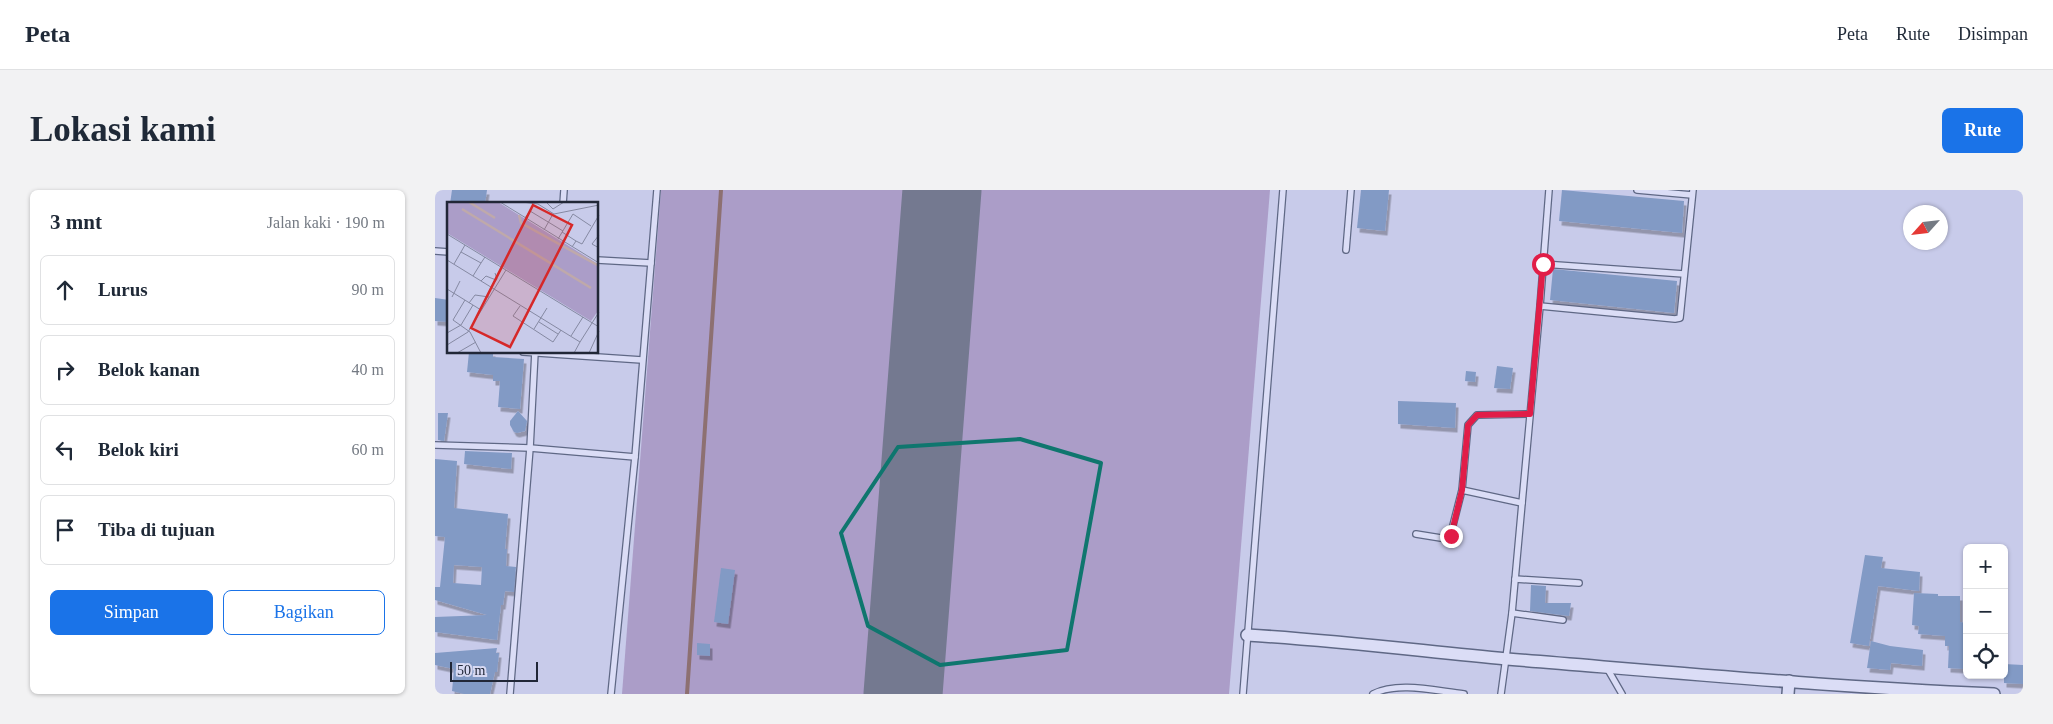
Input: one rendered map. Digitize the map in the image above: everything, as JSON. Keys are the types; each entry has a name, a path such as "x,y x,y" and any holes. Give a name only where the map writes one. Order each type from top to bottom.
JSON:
{"street":[{"path":"1247,635 1789,681 1994,694"},
{"path":"1788,694 1789,681"}],"lane":[{"path":"611,694 635,457 657,190"},
{"path":"1243,694 1283,190"},
{"path":"1346,250 1351,190"},
{"path":"1501,694 1512,613 1549,190"},
{"path":"1540,306 1680,318 1693,192 1637,190"},
{"path":"599,260 651,263"},
{"path":"1543,264 1685,274"},
{"path":"510,694 530,448 535,354"},
{"path":"550,354 642,360"},
{"path":"1416,534 1447,539 1450,537 1462,490 1468,425 1477,415 1530,414"},
{"path":"435,445 530,448 635,457"},
{"path":"1462,490 1522,503"},
{"path":"1515,579 1579,583"},
{"path":"1512,613 1563,620"},
{"path":"1606,666 1622,694"},
{"path":"1395,694 1396,687"},
{"path":"1373,694 1383,689 1396,687 1464,694"}],"highlighted area":[{"path":"1020,439 1101,463 1067,650 940,665 868,626 841,533 898,447"}],"shaded area":[{"path":"661,190 1270,190 1229,694 622,694"}],"building":[{"path":"452,190 487,190 485,202 450,202"},
{"path":"1361,190 1389,190 1385,231 1357,228"},
{"path":"1562,190 1684,201 1682,233 1559,221"},
{"path":"1553,269 1677,281 1674,313 1550,300"},
{"path":"435,298 447,300 447,322 435,321"},
{"path":"469,354 493,354 493,357 524,359 520,409 498,407 500,381 493,381 493,375 467,372"},
{"path":"1497,366 1513,368 1510,389 1494,388"},
{"path":"1466,371 1476,372 1475,382 1465,381"},
{"path":"1398,401 1456,403 1455,428 1398,424"},
{"path":"518,411 527,421 525,431 517,433 514,432 510,421"},
{"path":"438,413 448,413 444,441 438,440"},
{"path":"465,451 512,453 511,469 464,464"},
{"path":"435,459 457,461 454,508 508,514 505,549 507,549 506,566 516,567 514,592 505,591 503,605 501,605 497,640 435,632 435,617 487,615 435,600 435,587 440,587 445,537 435,536","holes":["454,565 482,567 481,585 453,583"]},
{"path":"1865,555 1883,557 1881,568 1920,572 1919,591 1878,586 1869,646 1850,643"},
{"path":"721,568 735,570 728,624 714,622"},
{"path":"1531,585 1546,586 1545,603 1571,603 1569,616 1530,611"},
{"path":"1914,593 1960,596 1960,622 1963,622 1963,669 1948,668 1949,646 1945,646 1945,636 1918,634 1919,626 1912,625"},
{"path":"1871,641 1890,646 1923,650 1922,666 1891,663 1890,670 1867,668"},
{"path":"697,643 710,644 710,656 697,655"},
{"path":"497,648 496,653 499,653 497,672 495,672 490,694 464,694 452,691 454,669 435,665 435,653"},
{"path":"2008,664 2023,665 2023,684 2004,683 2004,679 2008,679"}],"waterway":[{"path":"687,694 721,190"}],"runway":[{"path":"903,694 942,190"}],"route":[{"path":"1451,536 1462,490 1468,425 1477,415 1530,414 1543,264"}]}
